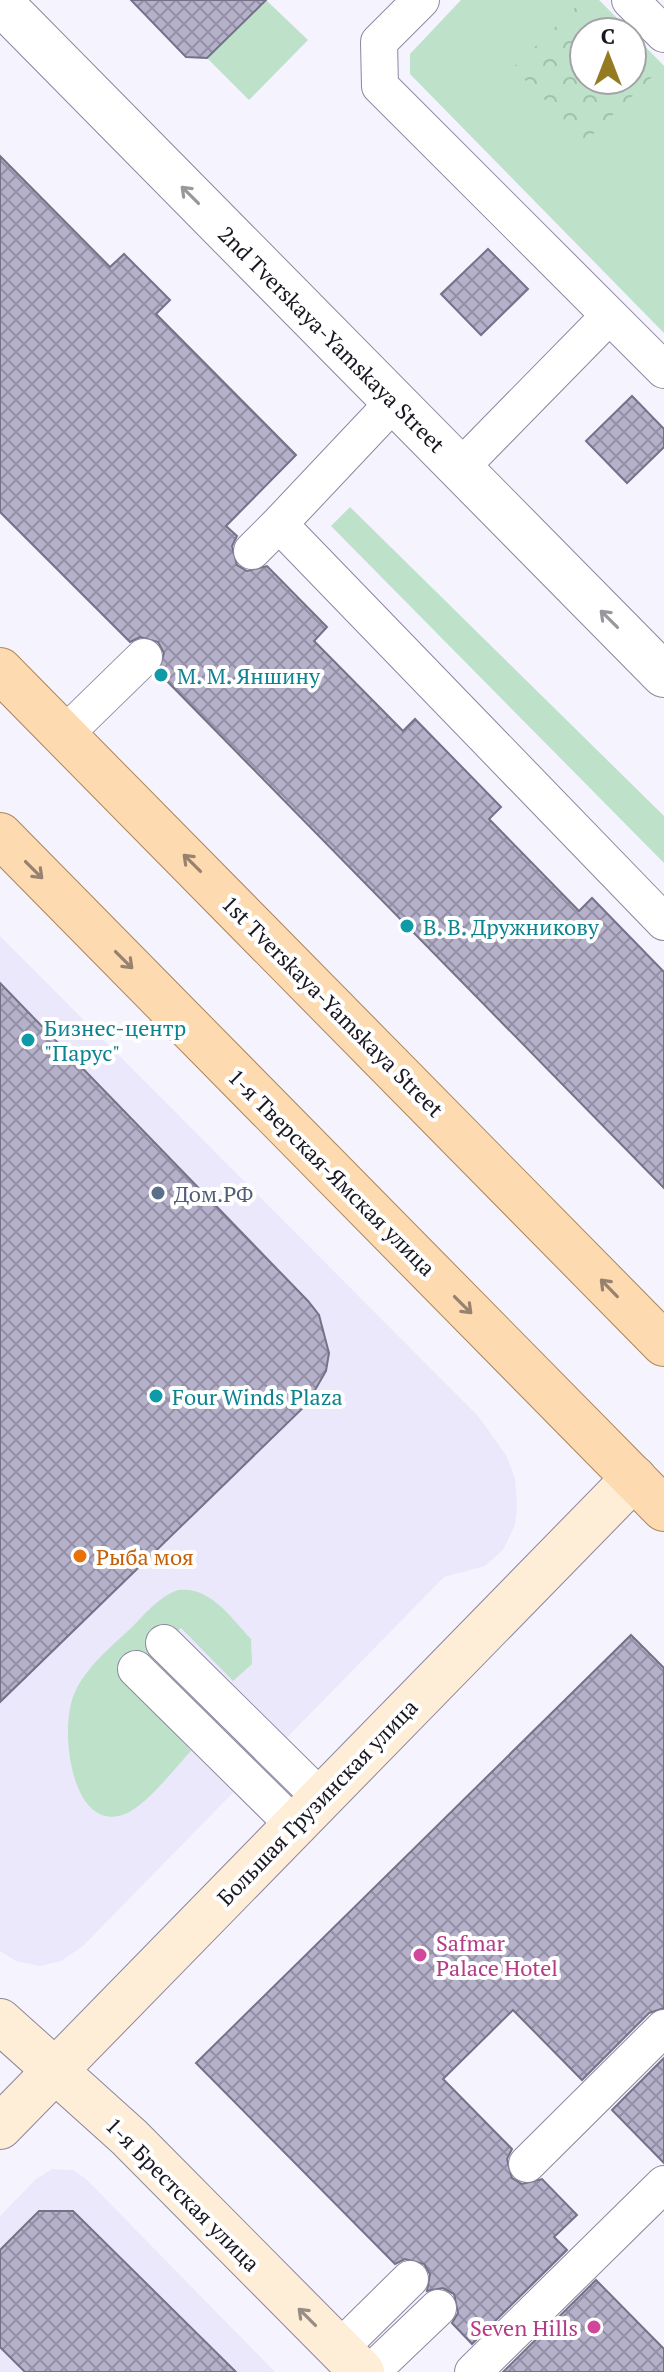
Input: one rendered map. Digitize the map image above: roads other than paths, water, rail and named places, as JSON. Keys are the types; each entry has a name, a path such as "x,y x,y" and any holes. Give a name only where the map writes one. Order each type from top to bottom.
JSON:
{"main road":[{"name":"1st Tverskaya-Yamskaya Street","path":"0,670 664,1344"},
{"name":"1-я Тверская-Ямская улица","path":"0,835 664,1509"}],"street":[{"name":"2nd Tverskaya-Yamskaya Street","path":"0,2 664,675"},
{"name":"Большая Грузинская улица","path":"0,2127 634,1478"},
{"name":"1-я Брестская улица","path":"0,2021 53,2072 129,2137 357,2364"}],"lane":[{"path":"421,0 379,42 380,86 664,370"},
{"path":"630,0 664,34"},
{"path":"460,468 609,316"},
{"path":"252,551 394,402"},
{"path":"279,524 664,922"},
{"path":"65,734 144,657"},
{"path":"164,1643 308,1812"},
{"path":"136,1669 308,1812"},
{"path":"527,2164 664,2028"},
{"path":"473,2372 664,2184"},
{"path":"357,2364 410,2279"},
{"path":"357,2364 438,2308"}],"place":[{"name":"М. М. Яншину","path":"161,675"},
{"name":"В. В. Дружникову","path":"407,926"},
{"name":"Бизнес-центр \"Парус\"","path":"28,1040"},
{"name":"Дом.РФ","path":"158,1193"},
{"name":"Four Winds Plaza","path":"156,1396"},
{"name":"Рыба моя","path":"80,1556"},
{"name":"Safmar Palace Hotel","path":"420,1955"},
{"name":"Seven Hills","path":"594,2327"}]}
